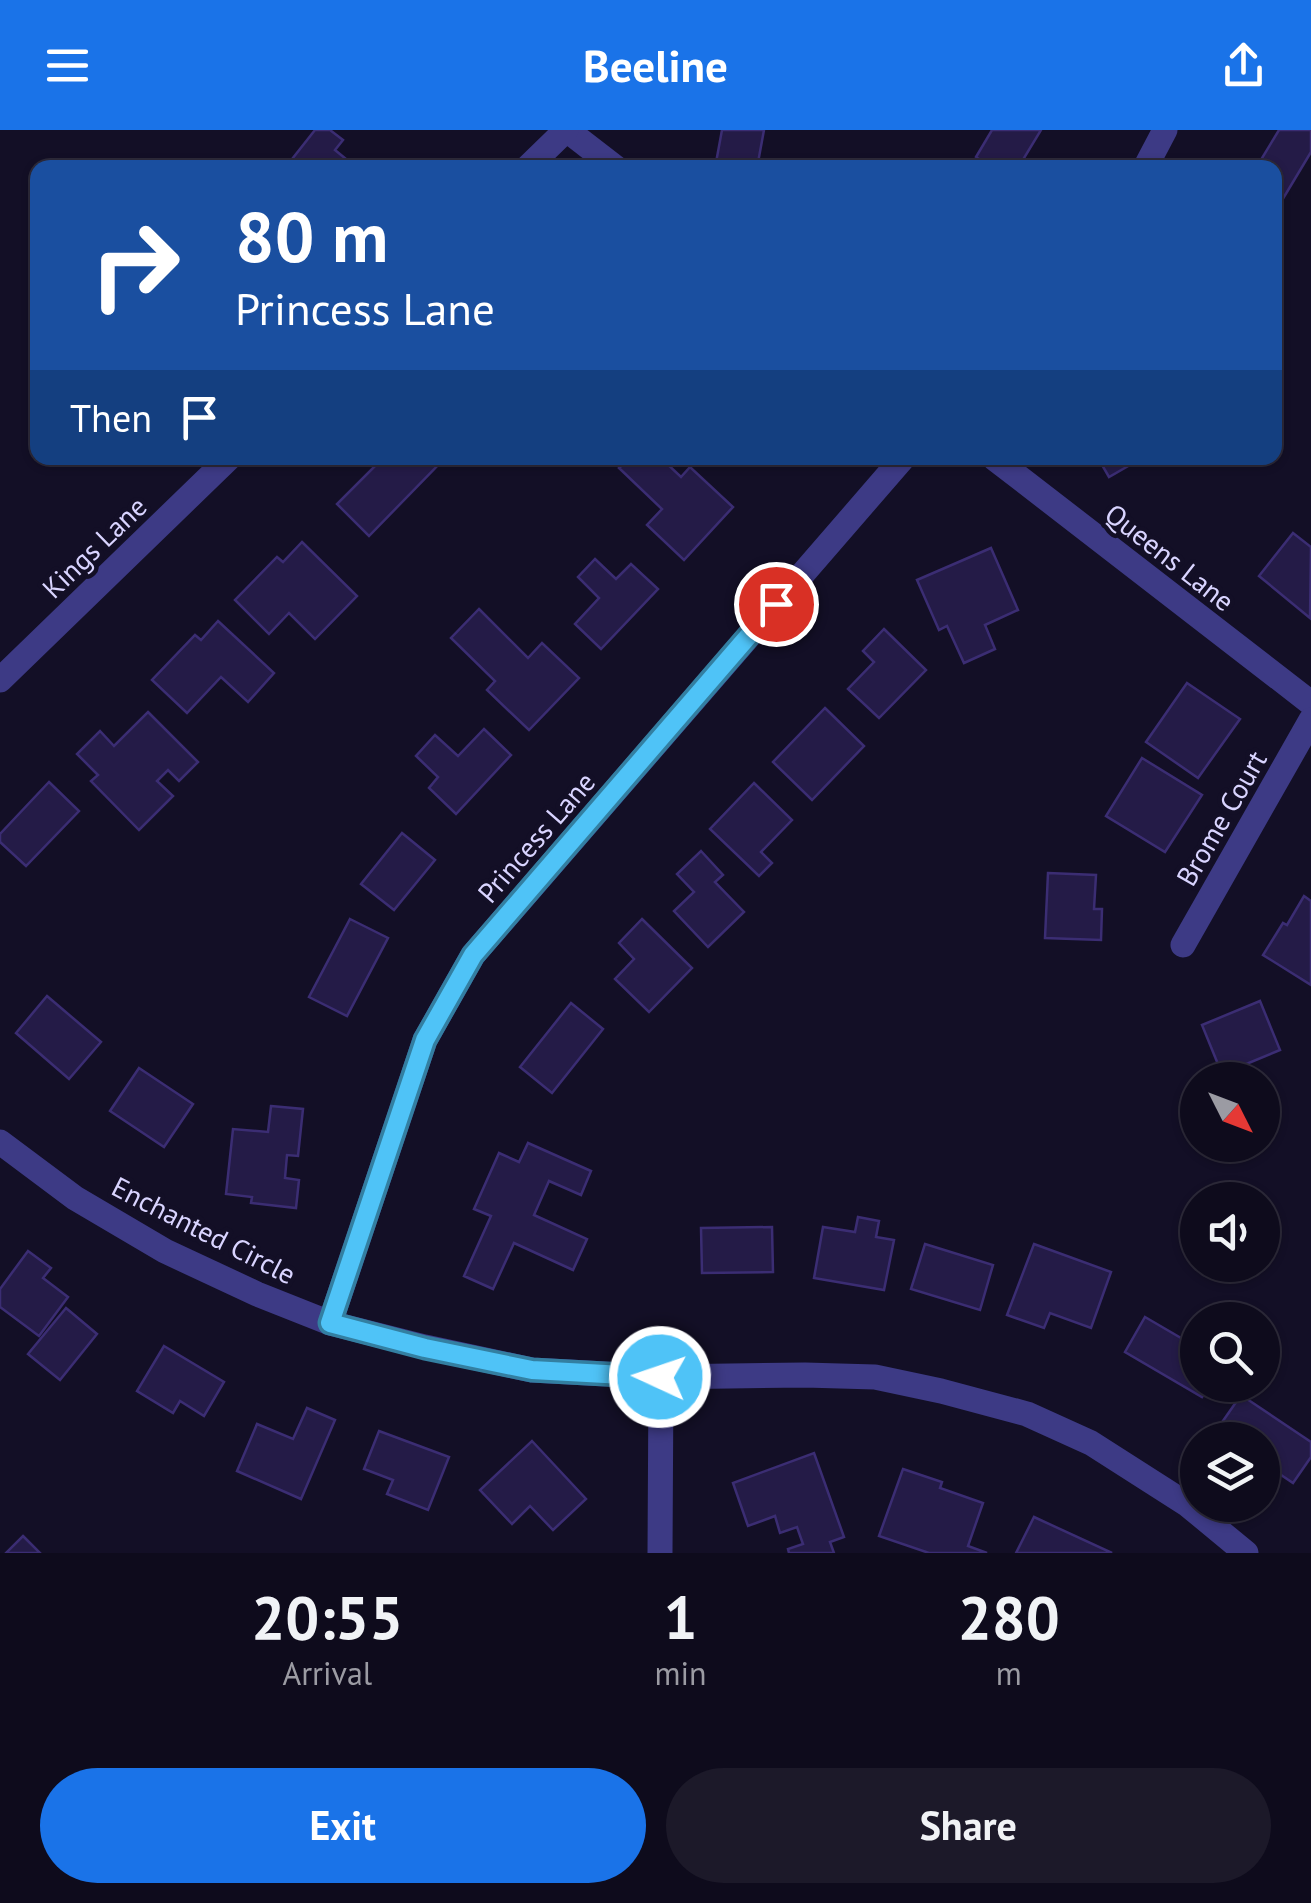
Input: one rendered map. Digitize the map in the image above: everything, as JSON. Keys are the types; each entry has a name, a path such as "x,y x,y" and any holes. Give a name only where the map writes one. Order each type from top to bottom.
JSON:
{"street":[{"path":"535,160 566,130 605,160"},
{"path":"1149,160 1165,130"},
{"name":"Kings Lane","path":"0,680 222,465"},
{"name":"Princess Lane","path":"330,1323 425,1040 473,955 897,465"},
{"name":"Queens Lane","path":"1003,465 1311,703"},
{"name":"Brome Court","path":"1183,945 1311,720"},
{"name":"Enchanted Circle","path":"0,1142 75,1198 165,1250 257,1294 330,1323 532,1370 660,1377 874,1377 941,1391 1027,1414 1090,1444 1151,1479 1246,1553"},
{"path":"660,1377 660,1553"}],"building":[{"path":"315,130 330,130 343,140 335,150 347,160 291,160"},
{"path":"722,130 764,130 758,160 716,160"},
{"path":"992,130 1041,130 1023,160 976,157"},
{"path":"1279,130 1311,130 1311,152 1282,200 1282,160 1261,160"},
{"path":"376,465 438,465 369,536 337,504"},
{"path":"668,465 681,477 690,467 733,507 684,560 647,525 662,509 619,468"},
{"path":"1102,465 1130,465 1109,477"},
{"path":"1293,533 1311,547 1310,618 1259,576"},
{"path":"302,542 357,596 315,639 289,613 269,634 235,600 277,557 283,562"},
{"path":"991,548 1018,610 985,625 995,649 964,663 947,626 939,630 917,580"},
{"path":"595,559 616,579 631,564 658,589 601,649 575,624 599,598 578,577"},
{"path":"479,609 528,658 542,643 579,678 529,730 487,690 495,681 451,638"},
{"path":"218,621 274,673 248,702 221,677 187,713 152,680 195,635 201,640"},
{"path":"884,629 926,670 879,718 848,689 874,662 863,651"},
{"path":"1187,683 1240,719 1198,778 1146,742"},
{"path":"825,708 864,746 812,800 773,762"},
{"path":"148,712 198,762 179,781 168,770 157,781 173,796 139,830 91,781 98,775 77,754 100,731 114,746"},
{"path":"484,729 511,755 456,814 429,788 438,777 416,756 435,735 458,756"},
{"path":"1142,758 1202,795 1165,852 1106,816"},
{"path":"49,782 79,811 26,866 0,842 0,834"},
{"path":"754,783 792,820 761,852 772,863 759,876 710,829"},
{"path":"402,833 435,860 394,910 361,884"},
{"path":"701,851 723,875 715,882 744,912 708,947 674,911 694,892 677,874"},
{"path":"1048,873 1096,875 1094,909 1102,909 1101,940 1045,938"},
{"path":"1304,896 1311,901 1311,985 1263,955"},
{"path":"350,919 388,938 347,1016 309,997"},
{"path":"642,919 692,968 649,1012 615,979 634,959 619,943"},
{"path":"47,996 101,1042 69,1079 16,1033"},
{"path":"1260,1001 1280,1050 1251,1062 1217,1062 1202,1025"},
{"path":"571,1003 603,1029 552,1093 520,1067"},
{"path":"139,1068 193,1104 164,1147 110,1111"},
{"path":"271,1106 303,1109 298,1156 287,1155 285,1178 299,1180 296,1208 251,1203 252,1197 226,1194 233,1129 268,1132"},
{"path":"528,1143 591,1171 581,1195 549,1181 534,1215 587,1239 573,1270 514,1243 493,1289 464,1276 491,1216 474,1209 499,1153 519,1162"},
{"path":"858,1217 879,1221 876,1237 894,1240 884,1290 814,1278 823,1227 855,1232"},
{"path":"772,1227 773,1272 702,1273 701,1228"},
{"path":"925,1244 993,1265 980,1310 911,1289"},
{"path":"1034,1244 1111,1272 1091,1328 1050,1313 1044,1328 1007,1315"},
{"path":"28,1251 51,1268 43,1278 68,1297 39,1336 0,1307 0,1289"},
{"path":"66,1308 97,1334 60,1380 28,1354"},
{"path":"1145,1317 1180,1337 1180,1384 1125,1352"},
{"path":"164,1346 224,1382 204,1416 180,1401 173,1413 137,1391"},
{"path":"1236,1402 1251,1402 1311,1442 1311,1457 1293,1483 1280,1474 1280,1422 1222,1422"},
{"path":"307,1408 335,1420 301,1499 237,1471 257,1424 293,1439"},
{"path":"379,1431 449,1457 428,1510 387,1494 393,1480 364,1469"},
{"path":"532,1441 586,1499 553,1530 530,1506 512,1524 480,1490"},
{"path":"814,1453 844,1537 830,1542 834,1553 789,1553 788,1549 803,1544 797,1527 780,1533 775,1516 748,1526 733,1483"},
{"path":"903,1469 942,1482 940,1488 983,1503 968,1546 987,1553 929,1553 879,1536"},
{"path":"1034,1517 1112,1553 1016,1553"},
{"path":"23,1536 40,1553 6,1553"}],"route":[{"path":"660,1377 532,1370 330,1323 425,1040 473,955 776,604"}]}
